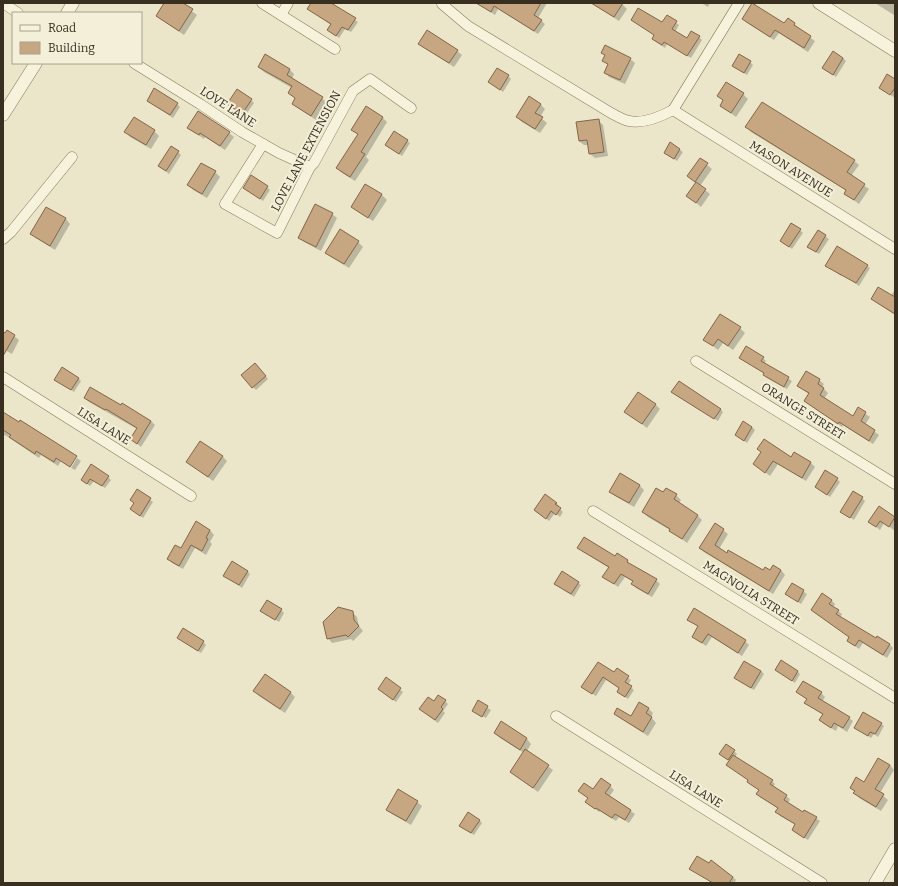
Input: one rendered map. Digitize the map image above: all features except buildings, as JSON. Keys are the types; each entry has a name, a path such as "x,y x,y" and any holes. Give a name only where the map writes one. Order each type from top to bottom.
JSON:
{"street":[{"path":"3,3 16,12"},
{"path":"68,12 73,3"},
{"path":"262,3 335,49"},
{"path":"281,14 288,3"},
{"path":"442,4 468,26 611,113 629,121 639,121 660,117 673,110 739,3"},
{"path":"819,3 895,51"},
{"path":"3,115 35,64"},
{"name":"LOVE LANE","path":"136,64 242,132 279,153 310,167"},
{"name":"LOVE LANE EXTENSION","path":"263,144 224,204 276,233 310,167 314,163 353,91 370,79 412,108"},
{"name":"MASON AVENUE","path":"673,110 895,249"},
{"path":"3,239 11,232 72,157"},
{"name":"ORANGE STREET","path":"696,360 895,484"},
{"name":"LISA LANE","path":"3,377 191,496"},
{"name":"MAGNOLIA STREET","path":"593,511 895,698"},
{"name":"LISA LANE","path":"556,716 822,883"},
{"path":"875,883 895,849"}]}
